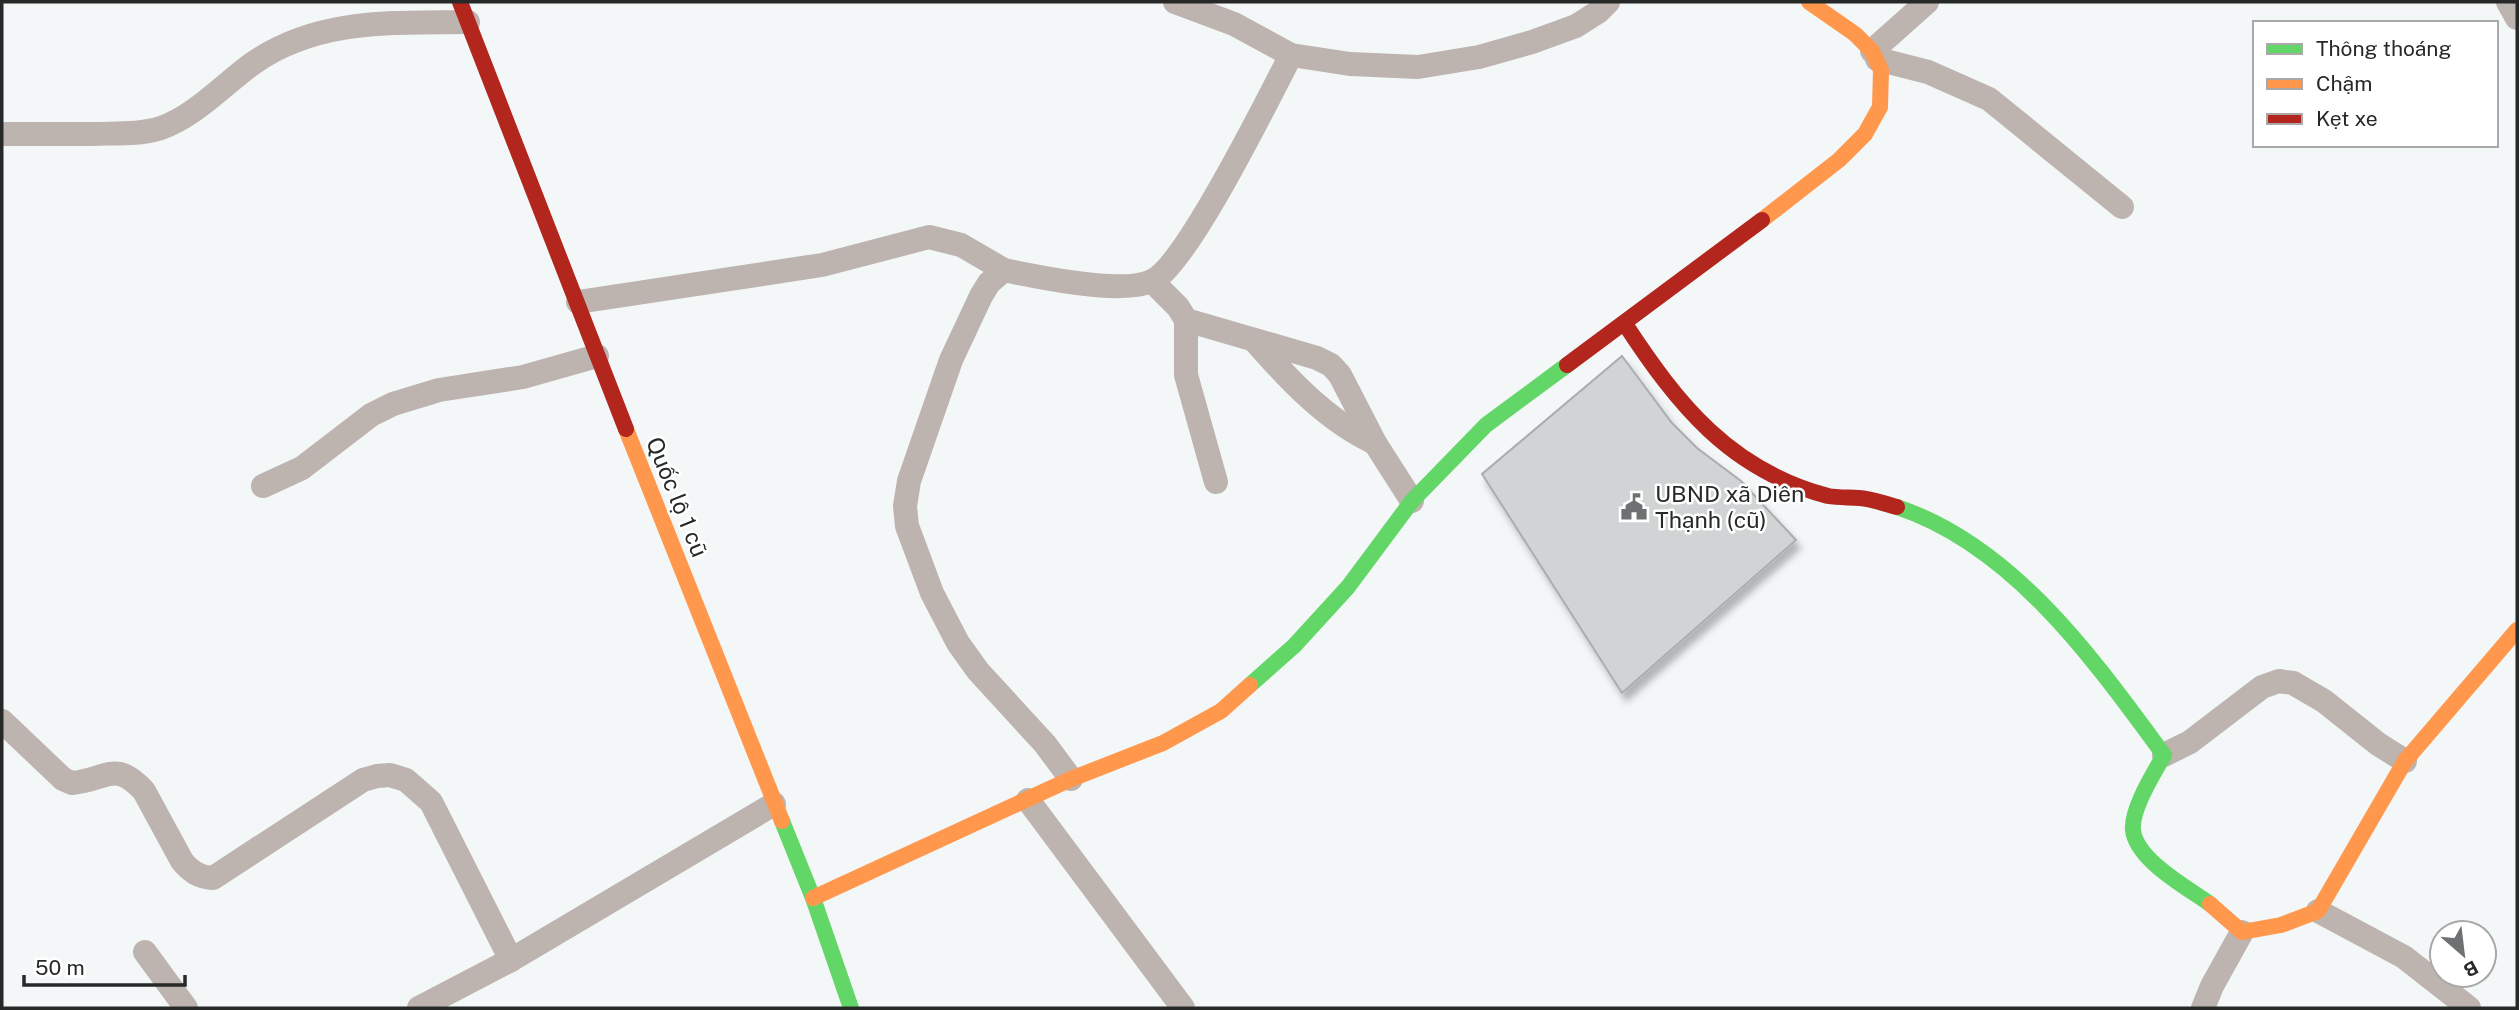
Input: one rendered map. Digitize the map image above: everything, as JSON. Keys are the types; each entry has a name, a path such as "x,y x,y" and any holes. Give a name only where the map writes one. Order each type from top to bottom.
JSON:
{"street":[{"path":"1175,2 1234,24 1291,55 1350,64 1418,67 1479,57 1532,42 1576,26 1608,2"},
{"path":"813,898 1071,779 1163,743 1222,711 1294,646 1348,587 1412,501 1486,425 1625,324 1839,160 1865,134 1880,107 1881,70 1875,55 1855,34 1810,2"},
{"path":"1875,55 1927,2"},
{"path":"2508,2 2517,18"},
{"path":"2,134 130,133 153,130 195,108 253,63 287,43 316,33 347,27 464,12"},
{"name":"Quốc lộ 1 cũ","path":"464,12 597,356 813,898 851,1008"},
{"path":"578,302 822,265 929,237 961,245 1004,270 1045,278 1123,287 1152,281 1172,264 1185,247 1291,55"},
{"path":"1875,55 1928,72 1989,99 2122,207"},
{"path":"1004,270 981,296 951,360 909,481 905,506 907,526 932,593 958,643 978,671 1045,744 1071,779"},
{"path":"1152,281 1178,307 1186,320 1186,375 1216,482"},
{"path":"1186,320 1317,358 1331,365 1340,375 1375,443 1412,501"},
{"path":"1625,324 1658,376 1681,405 1738,457 1799,487 1831,496 1864,499 1907,511 1958,535 1990,555 2084,650 2164,755"},
{"path":"1253,339 1285,373 1350,432 1375,443"},
{"path":"263,486 302,468 371,415 393,404 439,390 523,377 597,356"},
{"path":"2406,761 2378,744 2316,696 2292,683 2279,681 2262,687 2190,743 2164,755 2152,775 2133,830 2140,845 2161,868 2242,932 2292,923 2318,911 2406,761 2517,630"},
{"path":"2,721 63,779 72,783 116,773 126,775 135,782 145,791 182,861 190,871 202,877 214,878 363,780 390,775 405,779 431,802 511,960"},
{"path":"1028,800 1183,1008"},
{"path":"419,1008 511,960 774,804"},
{"path":"2318,911 2404,957 2469,1008"},
{"path":"2203,1008 2242,932"},
{"path":"145,952 186,1008"}],"building":[{"name":"UBND xã Diên Thạnh (cũ)","path":"1622,356 1672,423 1697,448 1741,481 1796,540 1622,693 1482,474"}],"traffic: fast":[{"path":"1250,685 1294,646 1348,587 1412,501 1486,425 1567,365"},
{"path":"1897,507 1939,525 1978,549 2014,578 2080,645 2164,755 2144,791 2133,821 2136,841 2143,852 2164,872 2210,904"},
{"path":"782,821 813,898 851,1008"}],"traffic: slow":[{"path":"1762,220 1839,160 1865,134 1880,107 1881,70 1872,51 1855,34 1809,2"},
{"path":"626,429 782,821"},
{"path":"2210,904 2242,932 2281,925 2318,911 2405,761 2517,630"},
{"path":"813,898 1071,779 1163,743 1221,711 1250,685"}],"traffic: jam":[{"path":"460,2 626,429"},
{"path":"1567,365 1762,220"},
{"path":"1625,324 1687,407 1735,452 1762,470 1828,496 1865,499 1897,507"}],"place":[{"name":"UBND xã Diên Thạnh (cũ)","path":"1634,507"}]}
